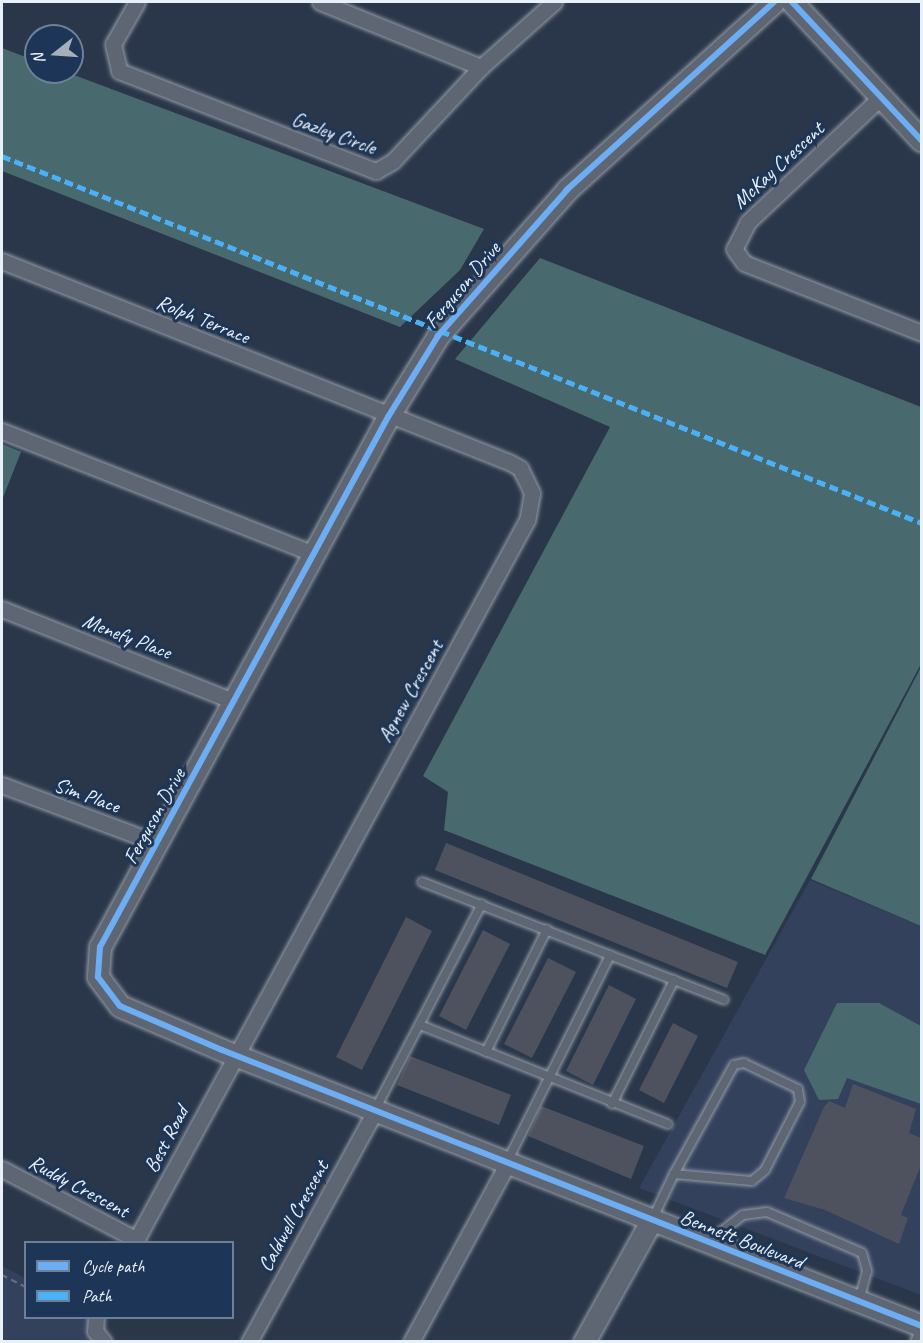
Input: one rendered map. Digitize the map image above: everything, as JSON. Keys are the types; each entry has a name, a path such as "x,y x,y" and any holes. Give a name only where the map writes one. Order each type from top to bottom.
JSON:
{"street":[{"name":"Gazley Circle","path":"137,2 112,44 119,71 365,171 387,167 480,67 554,2"},
{"path":"320,2 480,67"},
{"name":"Ferguson Drive","path":"651,1221 506,1166 120,1006 99,977 100,948 237,702 388,417 438,336 531,228 774,2"},
{"path":"792,2 921,141"},
{"name":"McKay Crescent","path":"881,97 747,222 734,249 744,263 921,333"},
{"name":"Rolph Terrace","path":"2,261 388,417"},
{"name":"Agnew Crescent","path":"234,1055 533,507 520,468 388,417"},
{"path":"2,431 315,554"},
{"name":"Menefy Place","path":"2,609 237,702"},
{"name":"Sim Place","path":"2,785 158,843"},
{"name":"Best Road","path":"136,1241 234,1055"},
{"name":"Caldwell Crescent","path":"249,1341 375,1112"},
{"path":"411,1341 506,1166"},
{"name":"Ruddy Crescent","path":"2,1169 136,1241"},
{"path":"584,1341 651,1221"},
{"name":"Bennett Boulevard","path":"651,1221 921,1326"},
{"path":"96,1319 95,1331 104,1341"},
{"path":"918,1341 921,1332"}],"lane":[{"path":"422,882 724,1000"},
{"path":"375,1112 482,904"},
{"path":"486,1052 547,929"},
{"path":"506,1166 610,955"},
{"path":"612,1104 674,980"},
{"path":"420,1025 612,1104 668,1124"},
{"path":"651,1221 675,1174 734,1065 744,1063 798,1089 800,1102 765,1170 752,1181 675,1174"},
{"path":"706,1244 743,1215 767,1212 862,1253 867,1271 858,1302"}],"path":[{"path":"2,1275 24,1286"}],"shaded area":[{"path":"810,880 921,926 921,1295 639,1188"},
{"path":"2,1266 24,1277 24,1319 88,1319 94,1341 2,1341"}],"green space":[{"path":"2,48 24,56 24,84 84,84 84,79 484,229 460,270 400,327 2,171"},
{"path":"540,258 921,407 921,664 765,955 444,830 448,792 423,776 610,427 455,359"},
{"path":"2,444 21,452 2,500"},
{"path":"921,667 921,926 811,879"},
{"path":"837,1003 879,1003 921,1026 921,1104 847,1078 838,1099 819,1100 804,1070"}],"building":[{"path":"446,843 738,962 727,988 435,870"},
{"path":"406,917 432,931 362,1070 336,1057"},
{"path":"483,930 510,944 466,1030 439,1016"},
{"path":"548,958 576,972 532,1058 504,1044"},
{"path":"609,985 636,999 593,1085 566,1071"},
{"path":"673,1023 698,1036 664,1103 639,1090"},
{"path":"410,1056 511,1095 499,1125 397,1085"},
{"path":"853,1084 916,1109 909,1133 921,1138 921,1165 901,1215 908,1218 899,1244 825,1210 784,1198 824,1107 829,1101 845,1108"},
{"path":"541,1106 644,1146 631,1179 528,1136"}],"marked path":[{"path":"2,156 922,523"}],"cycle path":[{"path":"774,2 567,190 438,336 388,417 100,947 98,977 120,1006 222,1050 922,1326"},
{"path":"792,2 922,141"}]}
